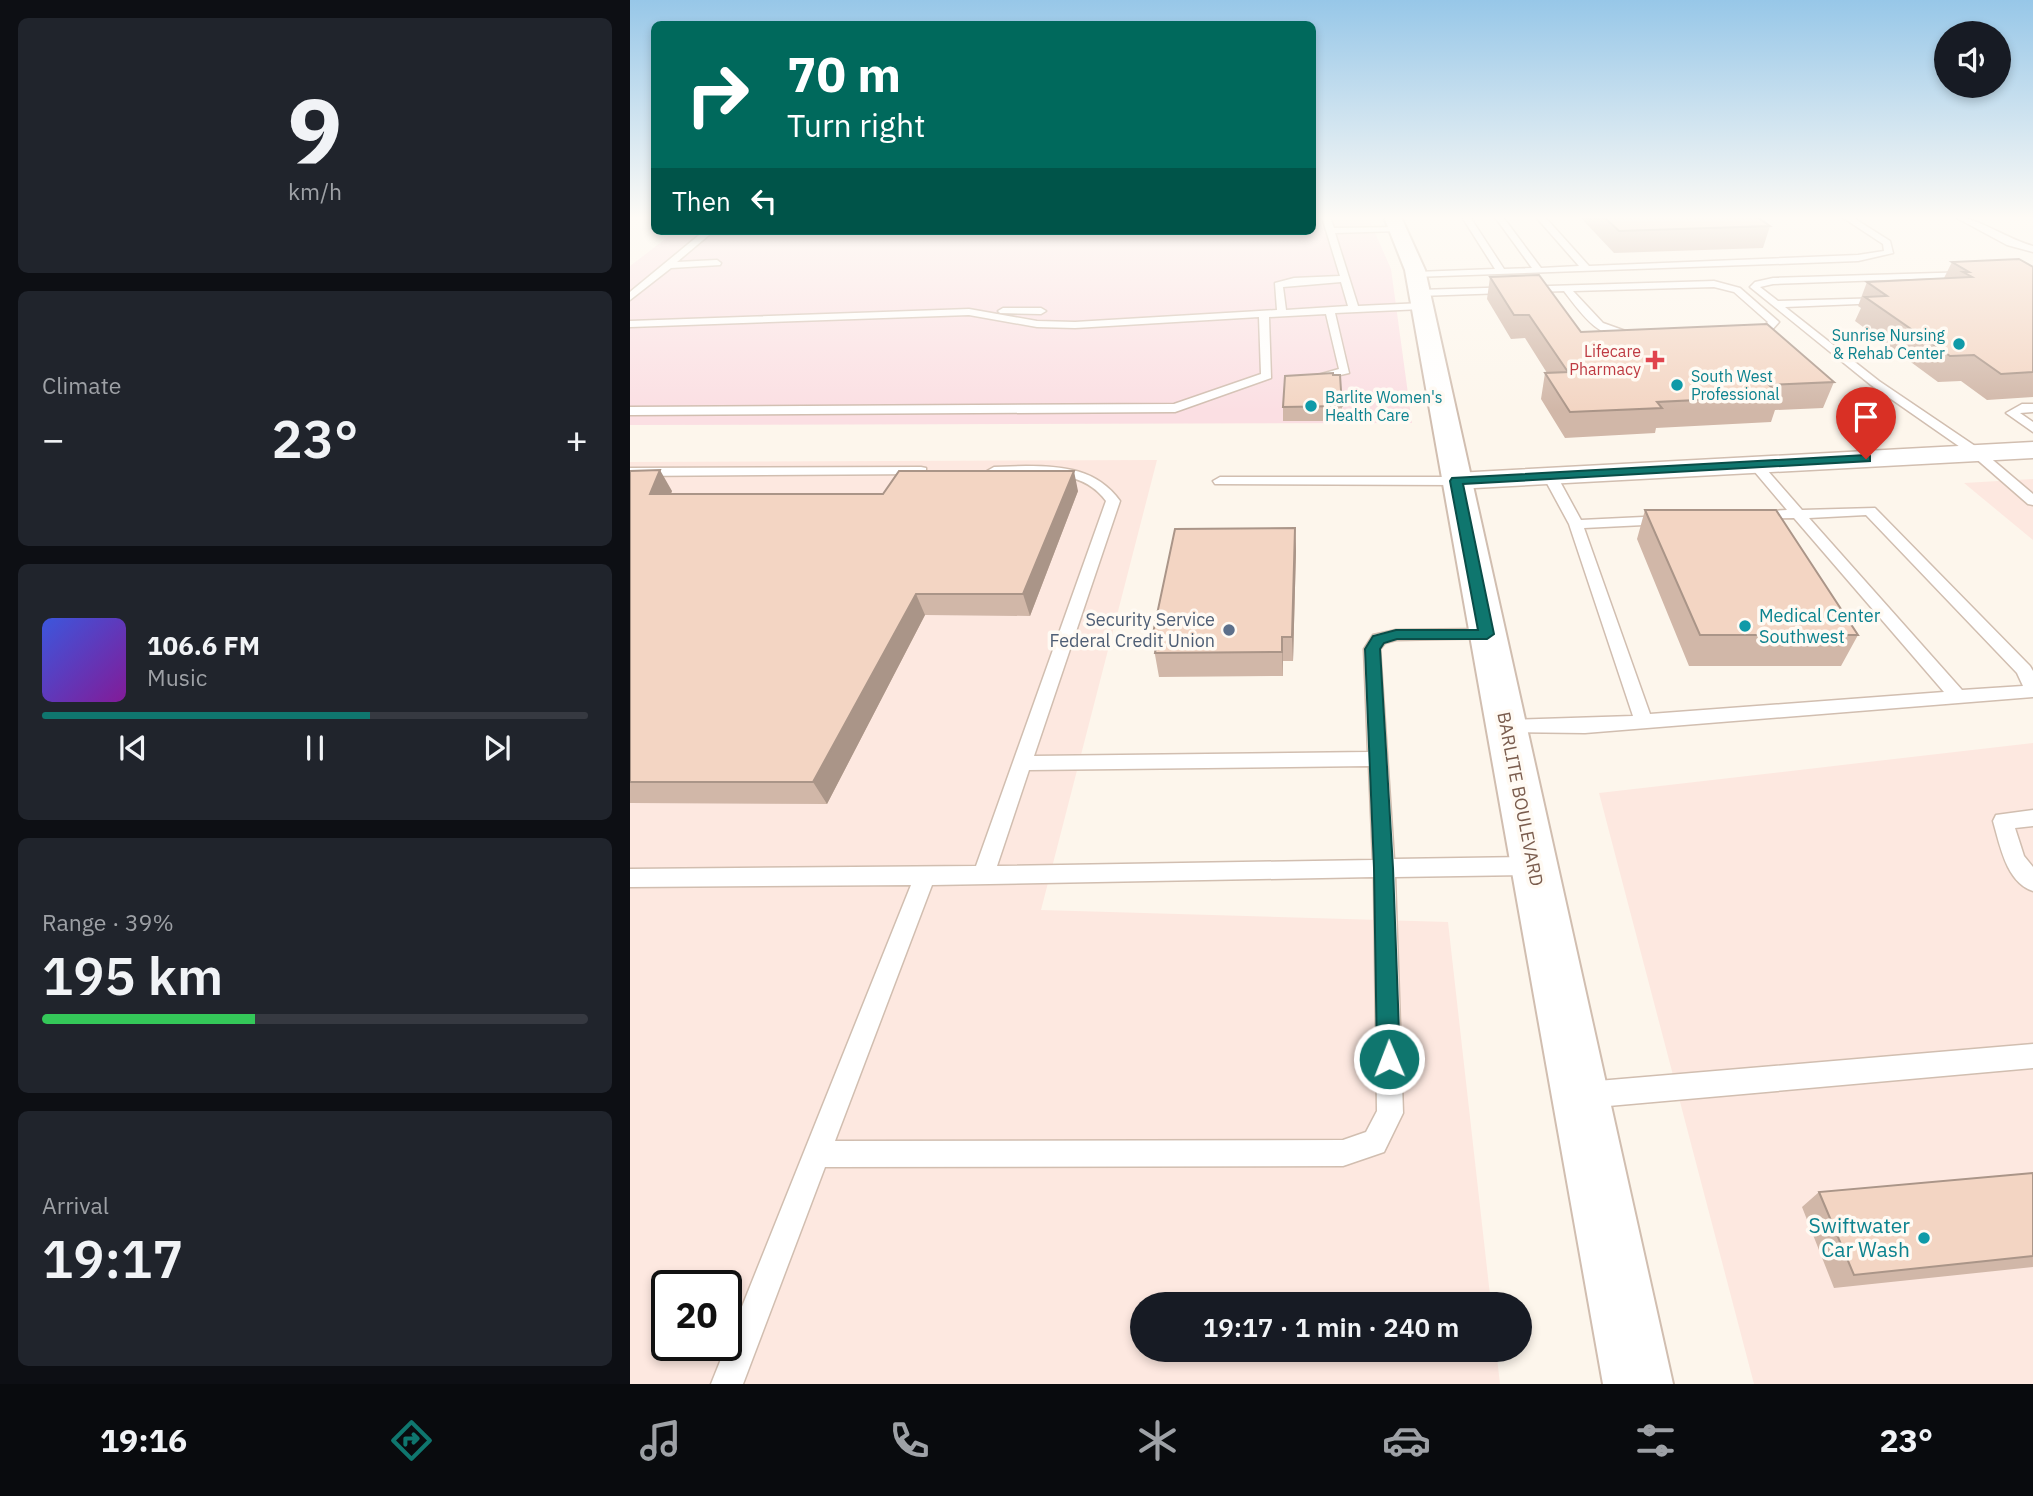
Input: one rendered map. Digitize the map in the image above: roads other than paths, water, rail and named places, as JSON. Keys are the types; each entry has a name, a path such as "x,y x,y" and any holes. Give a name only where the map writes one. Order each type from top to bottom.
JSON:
{"street":[{"name":"BARLITE BOULEVARD","path":"1416,282 1638,1384"},
{"path":"1456,481 2033,450"}],"lane":[{"path":"630,297 648,282"},
{"path":"1282,313 1278,285 1292,282"},
{"path":"1346,282 1354,309"},
{"path":"969,312 1037,324 1075,325 1330,311 1354,309 1458,282"},
{"path":"1770,282 1755,287 1875,383 1977,453 2033,501"},
{"path":"1922,282 1933,287"},
{"path":"1419,291 1704,284 1725,286 1737,290 1774,322 1767,329 1742,331"},
{"path":"1566,288 1598,327 1611,333 1636,335"},
{"path":"1776,304 1896,299"},
{"path":"630,324 1041,311"},
{"path":"1300,382 1345,370 1330,311"},
{"path":"630,411 1175,408 1267,376 1264,314"},
{"path":"1057,317 1075,325"},
{"path":"1200,399 1259,392"},
{"path":"2033,408 2022,408 2012,413 2033,428"},
{"path":"1755,464 1958,697"},
{"path":"630,472 943,471"},
{"path":"984,471 1052,471 1092,478 1107,489 1113,501 984,874"},
{"path":"1550,476 1576,524 1644,722"},
{"path":"1220,481 1456,481"},
{"path":"1505,727 1644,722 2033,690 2024,670 1870,511 1742,516"},
{"path":"1576,524 1673,520"},
{"path":"816,1154 1343,1153 1374,1143 1390,1113 1384,868 1372,649 1379,639 1396,635 1487,634"},
{"path":"1022,763 1377,759"},
{"path":"2033,818 2003,821 2015,860 2033,881"},
{"path":"630,878 1534,866"},
{"path":"727,1384 925,876"},
{"path":"1580,1096 2033,1056"}],"place":[{"name":"Sunrise Nursing & Rehab Center","path":"1959,344"},
{"name":"Lifecare Pharmacy","path":"1655,360"},
{"name":"South West Professional","path":"1677,385"},
{"name":"Barlite Women's Health Care","path":"1311,406"},
{"name":"Medical Center Southwest","path":"1745,626"},
{"name":"Security Service Federal Credit Union","path":"1229,630"},
{"name":"Swiftwater Car Wash","path":"1924,1238"}]}
